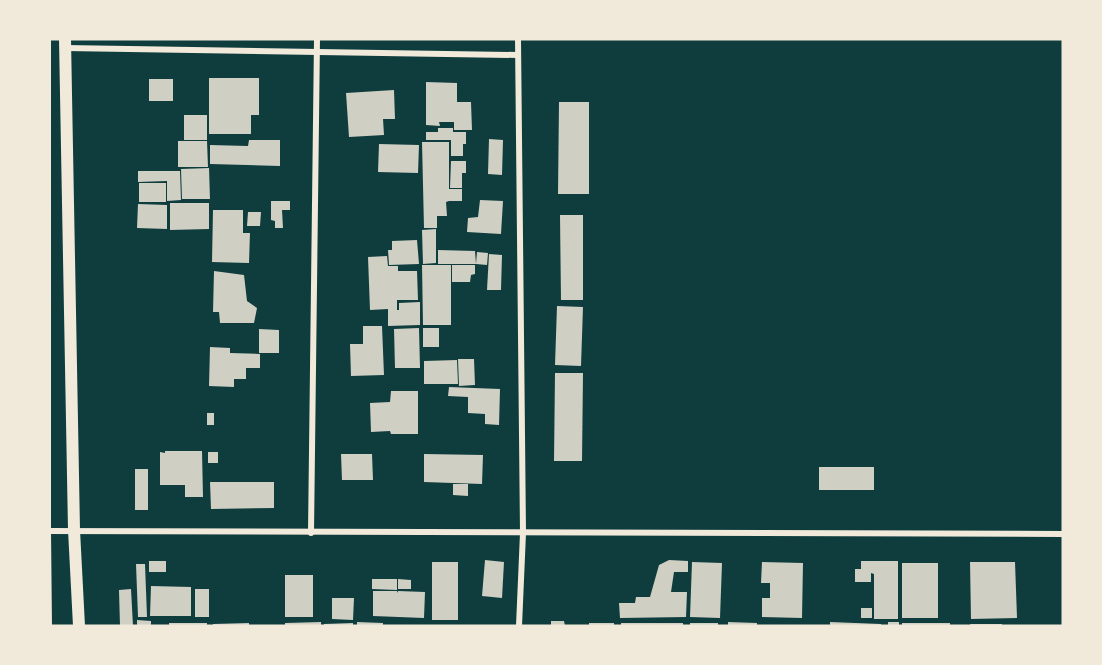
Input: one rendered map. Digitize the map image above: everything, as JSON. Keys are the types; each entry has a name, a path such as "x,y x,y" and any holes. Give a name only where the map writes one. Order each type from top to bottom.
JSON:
{"main road":[{"path":"45,39 42,241 46,626"},
{"path":"65,44 74,531 78,626"}],"street":[{"path":"311,533 317,39"},
{"path":"518,39 523,533 519,626"},
{"path":"65,44 318,52 518,55"},
{"path":"45,531 1063,534"}],"building":[{"path":"209,78 259,78 259,115 251,115 251,134 209,134"},
{"path":"149,79 173,79 173,101 149,101"},
{"path":"426,82 457,83 457,102 471,102 472,130 454,130 454,122 439,122 440,126 426,125"},
{"path":"394,90 395,119 383,119 384,135 349,137 346,93"},
{"path":"559,102 589,102 589,194 558,194"},
{"path":"184,115 207,115 207,140 184,140"},
{"path":"438,128 453,128 453,132 466,132 463,156 451,156 451,140 426,140 426,132 438,132"},
{"path":"489,139 503,140 502,175 488,174"},
{"path":"249,140 280,140 280,166 210,164 210,145 248,146"},
{"path":"178,141 207,141 208,167 178,167"},
{"path":"422,142 449,142 449,189 462,189 462,201 446,202 447,216 437,216 437,228 424,228"},
{"path":"379,144 419,145 418,173 378,172"},
{"path":"451,161 466,161 466,173 462,173 462,188 450,188"},
{"path":"209,168 210,199 182,199 181,169"},
{"path":"138,171 180,171 181,200 167,201 167,181 138,182"},
{"path":"139,183 166,183 166,202 139,202"},
{"path":"480,200 503,201 501,234 467,232 468,218 478,217"},
{"path":"271,201 290,201 290,210 282,210 283,228 275,228 275,221 271,220"},
{"path":"170,203 209,203 209,229 170,230"},
{"path":"138,204 167,205 167,229 137,228"},
{"path":"213,210 243,210 243,233 250,233 249,263 212,262"},
{"path":"248,212 261,212 260,226 247,226"},
{"path":"560,215 583,215 583,300 561,300"},
{"path":"436,229 436,263 423,264 422,230"},
{"path":"417,240 419,264 389,265 388,250 392,250 392,241"},
{"path":"438,250 475,251 476,264 438,264"},
{"path":"477,252 488,253 487,265 476,264"},
{"path":"489,254 502,255 501,290 487,290"},
{"path":"387,256 388,266 398,266 398,271 417,271 418,300 397,300 397,310 399,310 399,303 420,302 420,325 388,326 388,309 370,310 368,257"},
{"path":"422,265 451,265 451,325 423,325"},
{"path":"452,265 475,265 475,274 471,275 470,282 452,282"},
{"path":"214,271 244,275 247,301 257,308 254,323 220,323 219,312 213,312"},
{"path":"557,306 583,307 581,366 555,365"},
{"path":"363,326 382,326 384,375 351,376 350,344 363,344"},
{"path":"419,328 420,368 395,368 394,329"},
{"path":"423,328 439,328 439,347 423,347"},
{"path":"259,329 279,330 279,353 259,353"},
{"path":"210,347 230,348 230,353 260,354 260,368 246,368 246,379 234,379 234,387 209,386"},
{"path":"458,359 474,359 475,385 459,386"},
{"path":"457,360 458,384 424,384 424,361"},
{"path":"555,373 583,373 582,461 554,461"},
{"path":"449,387 500,389 499,425 485,424 485,414 468,413 468,397 448,396"},
{"path":"391,391 418,391 418,434 391,434 390,431 371,432 370,403 390,402"},
{"path":"207,413 214,413 214,425 207,425"},
{"path":"165,451 202,451 203,497 185,497 185,485 160,485 160,452 165,453"},
{"path":"208,452 218,452 218,463 208,463"},
{"path":"341,454 372,454 373,480 342,480"},
{"path":"424,454 483,455 482,484 424,482"},
{"path":"819,467 874,467 874,490 819,490"},
{"path":"135,469 148,469 148,510 135,510"},
{"path":"210,482 274,482 274,508 211,509"},
{"path":"453,484 468,484 468,496 453,495"},
{"path":"485,560 504,562 502,598 482,596"},
{"path":"669,560 688,561 688,572 674,572 671,592 687,592 686,617 620,618 619,603 635,603 636,597 650,597 659,565"},
{"path":"149,561 166,561 166,572 149,572"},
{"path":"861,561 898,561 898,619 874,619 874,574 871,573 871,582 855,582 855,569 861,569"},
{"path":"432,562 458,562 458,620 432,620"},
{"path":"692,562 722,563 720,618 690,617"},
{"path":"762,562 803,563 802,618 762,617 762,598 770,598 770,583 761,583"},
{"path":"970,562 1015,562 1017,618 971,619"},
{"path":"902,563 938,563 938,618 902,618"},
{"path":"136,564 145,564 147,617 138,617"},
{"path":"285,575 313,575 313,617 285,617"},
{"path":"372,579 397,579 397,590 372,589"},
{"path":"398,579 411,580 411,589 398,589"},
{"path":"151,586 191,587 191,616 150,616"},
{"path":"131,589 133,626 120,626 119,590"},
{"path":"195,589 209,589 209,617 195,617"},
{"path":"373,591 425,592 424,618 373,616"},
{"path":"332,598 354,598 353,620 332,619"},
{"path":"861,608 872,608 872,618 861,618"},
{"path":"137,620 151,621 151,626 137,626"},
{"path":"551,621 564,621 565,626 551,626"},
{"path":"321,622 321,626 285,626 285,623"},
{"path":"357,622 383,623 383,626 357,626"},
{"path":"728,622 757,623 757,626 728,626"},
{"path":"830,622 881,624 881,626 830,626"},
{"path":"888,622 899,622 899,626 888,626"},
{"path":"169,623 207,623 207,626 169,626"},
{"path":"249,623 249,626 213,626 213,624"},
{"path":"353,623 353,626 324,626 324,624"},
{"path":"589,623 614,623 614,626 589,626"},
{"path":"621,623 683,623 683,626 621,626"},
{"path":"690,623 718,623 718,626 690,626"},
{"path":"902,623 950,623 950,626 902,626"},
{"path":"970,624 1002,624 1002,626 971,626"}]}
